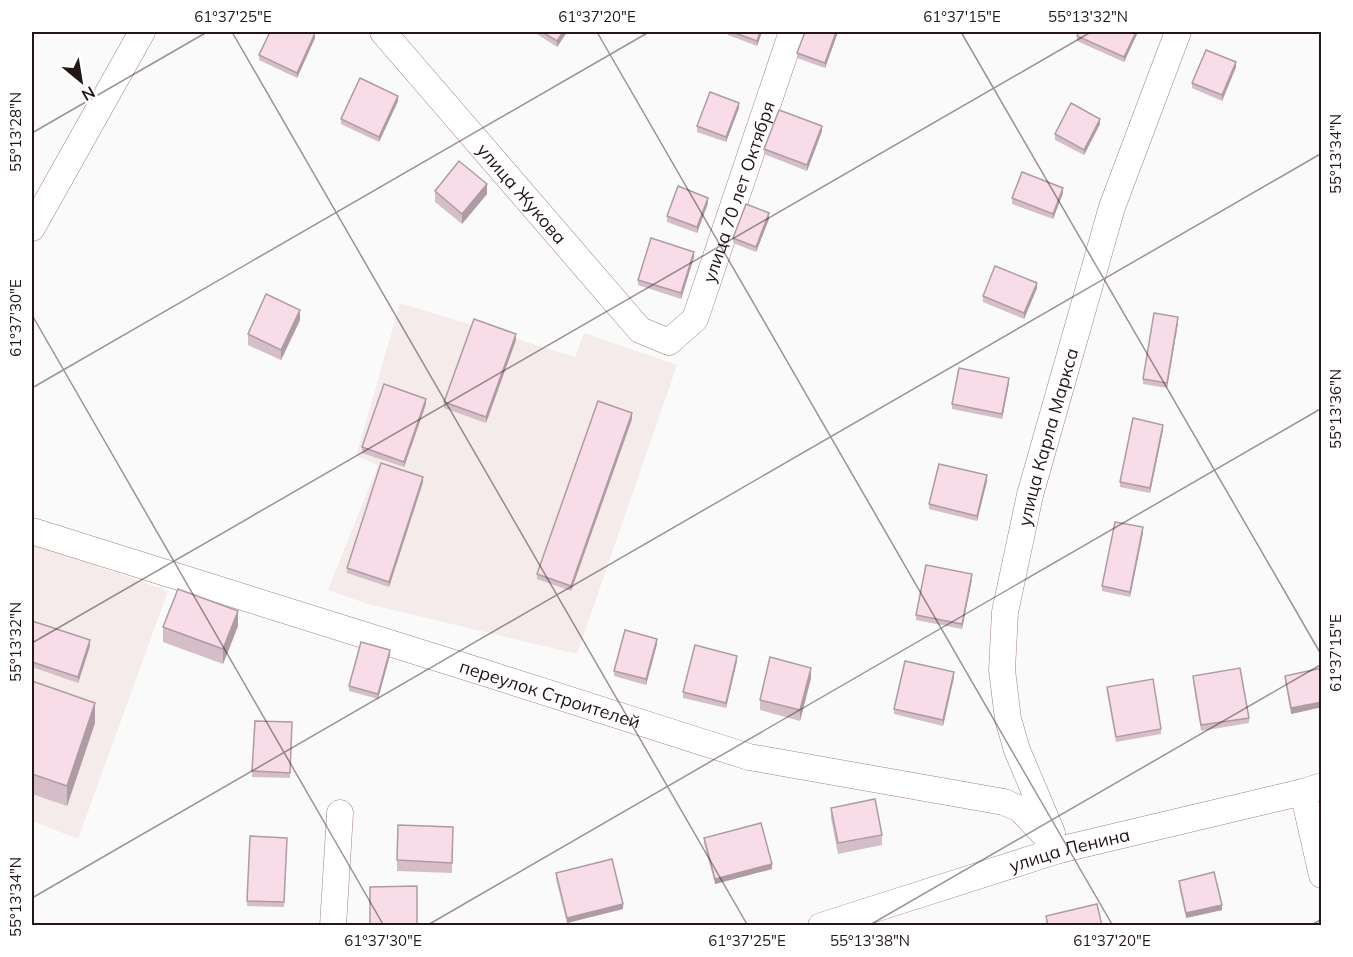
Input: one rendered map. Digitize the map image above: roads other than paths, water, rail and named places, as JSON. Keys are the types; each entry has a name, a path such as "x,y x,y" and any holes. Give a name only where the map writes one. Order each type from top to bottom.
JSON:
{"street":[{"path":"32,228 142,32"},
{"name":"улица Жукова","path":"383,32 640,330 669,342"},
{"name":"улица 70 лет Октября","path":"669,342 695,319 792,32"},
{"name":"улица Карла Маркса","path":"1059,850 1017,750 1008,719 1002,670 1005,612 1030,495 1112,207 1178,32"},
{"name":"переулок Строителей","path":"32,531 748,757 1004,802 1020,809 1059,850"},
{"path":"1312,789 1322,875"},
{"name":"улица Ленина","path":"821,926 1059,850 1312,789"},
{"path":"333,926 340,813"}]}
